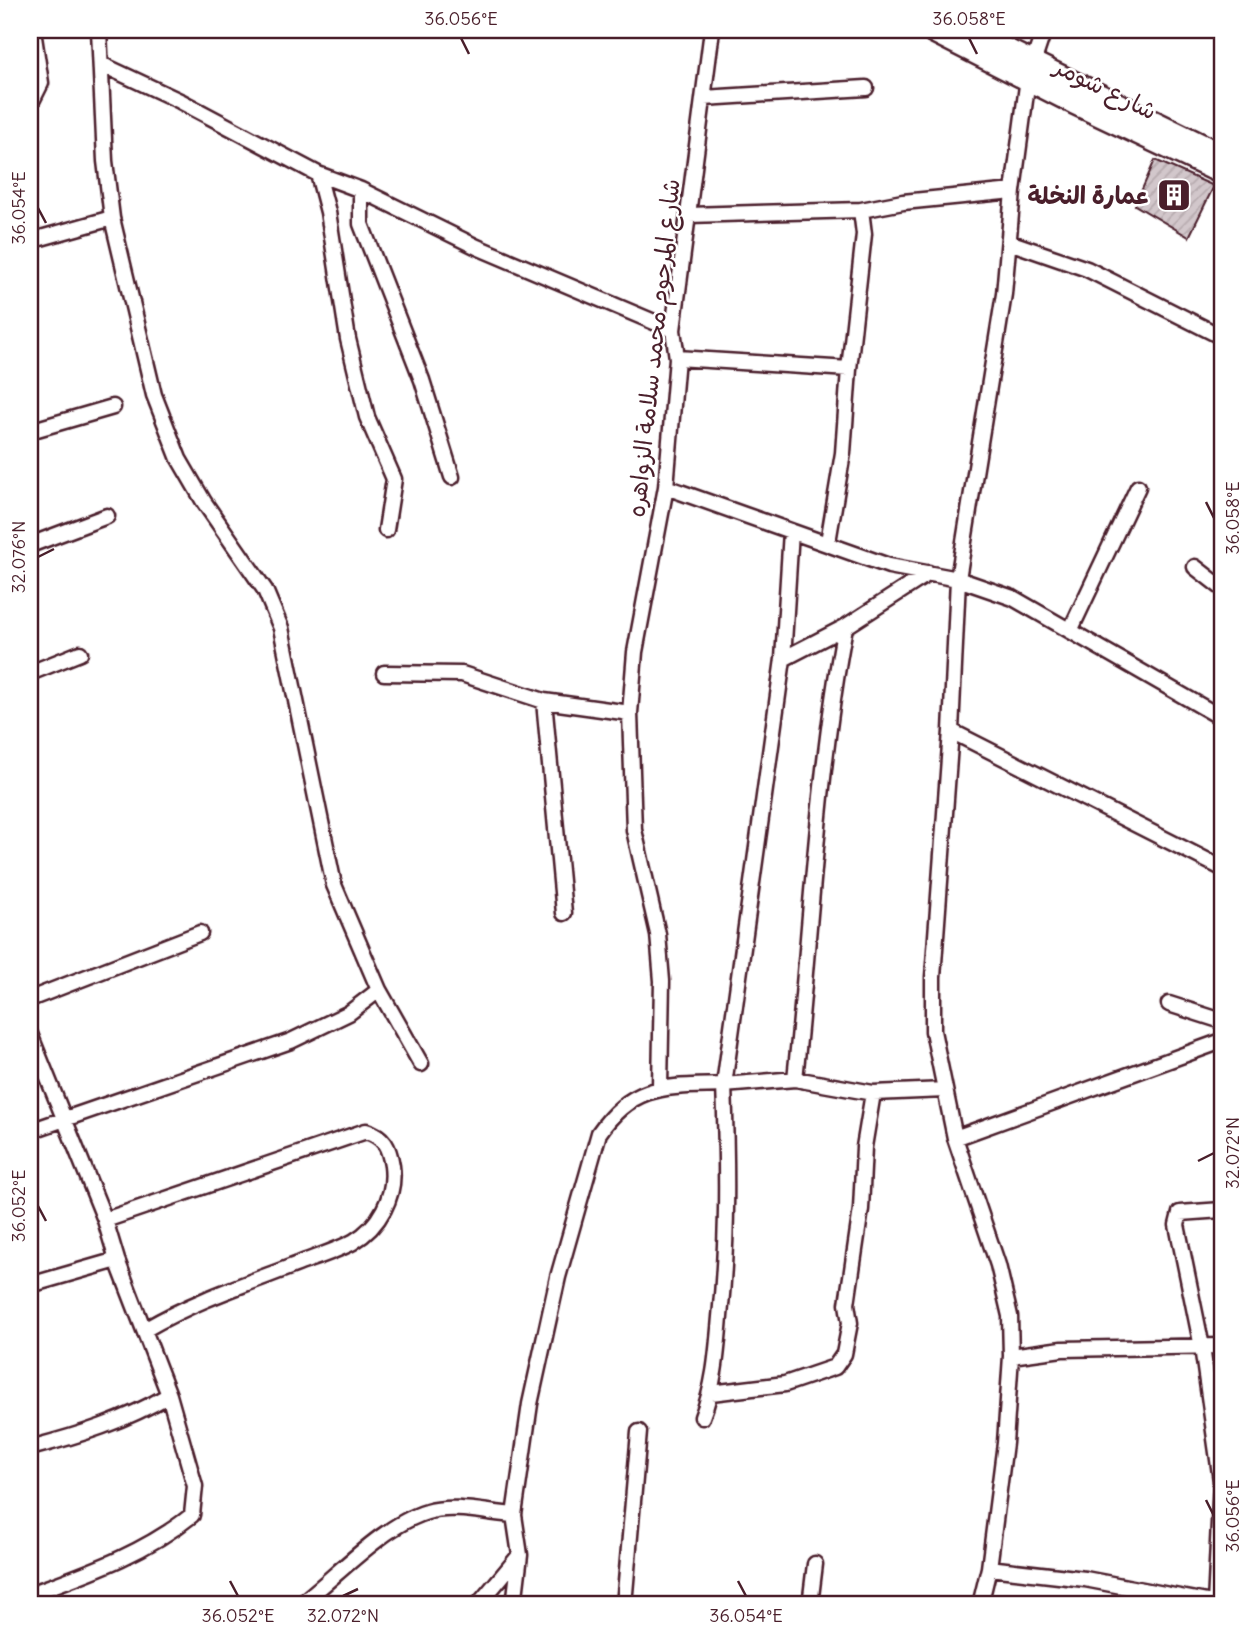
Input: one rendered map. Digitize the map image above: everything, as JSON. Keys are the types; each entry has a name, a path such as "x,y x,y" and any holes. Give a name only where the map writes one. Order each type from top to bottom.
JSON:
{"main road":[{"name":"شارع شومر","path":"930,30 1222,155"},
{"name":"شارع شومر","path":"966,30 1074,103 1222,173"}],"street":[{"path":"30,105 41,83 33,30"},
{"path":"99,30 103,65 105,161 112,218 154,395 174,446 204,502 265,590 281,628 334,885 379,990 421,1064"},
{"name":"شارع المرحوم محمد سلامة الزواهره","path":"660,1087 662,981 658,934 634,830 630,713 635,652 666,487 677,358 673,330 712,30"},
{"path":"980,1605 989,1568 1005,1443 1011,1356 1010,1316 998,1265 955,1138 933,1031 933,977 951,731 958,579 1004,294 1013,191 1030,71 1044,30"},
{"path":"103,65 180,101 318,174 361,190 477,247 673,330"},
{"path":"704,98 866,88"},
{"path":"318,174 328,212 348,339 367,417 394,479 386,530"},
{"path":"361,190 361,224 422,380 452,477"},
{"path":"689,215 861,210 903,202 1013,191"},
{"path":"828,542 844,453 849,369 864,234 861,210"},
{"path":"30,241 112,218"},
{"path":"1009,242 1087,270 1222,337"},
{"path":"677,358 849,369"},
{"path":"30,431 113,407"},
{"path":"666,487 828,542 889,566 958,579 1013,598 1222,718"},
{"path":"1070,631 1138,487"},
{"path":"30,545 107,516"},
{"path":"702,1417 712,1393 727,1217 724,1085 783,659 791,531"},
{"path":"1195,567 1222,588"},
{"path":"783,659 845,627 929,573"},
{"path":"795,1079 836,667 845,627"},
{"path":"30,673 80,653"},
{"path":"384,673 462,674 544,701 630,713"},
{"path":"544,701 564,913"},
{"path":"951,731 1222,868"},
{"path":"30,999 200,933"},
{"path":"30,1131 291,1041 349,1013 379,990"},
{"path":"1170,1004 1222,1021"},
{"path":"30,1034 146,1329 169,1395 195,1486 192,1515 168,1534 127,1557 30,1594"},
{"path":"955,1138 1222,1041"},
{"path":"514,1605 520,1555 514,1515 530,1404 585,1174 599,1133 611,1116 634,1096 660,1087 795,1079 873,1093 945,1090"},
{"path":"712,1393 785,1384 835,1367 844,1354 850,1323 847,1304 861,1209 864,1147 873,1093"},
{"path":"105,1220 366,1131 378,1134 385,1141 392,1167 392,1188 386,1209 355,1241 197,1303 146,1329"},
{"path":"1215,1604 1220,1481 1202,1347 1177,1218 1180,1213 1222,1210"},
{"path":"30,1285 117,1260"},
{"path":"1011,1356 1062,1349 1222,1346"},
{"path":"30,1448 92,1432 139,1412 169,1395"},
{"path":"624,1605 639,1432"},
{"path":"299,1605 392,1530 427,1511 459,1510 514,1515"},
{"path":"478,1605 520,1555"},
{"path":"810,1605 815,1564"},
{"path":"989,1568 1085,1579 1222,1605"}],"building":[{"name":"عمارة النخلة","path":"1155,160 1214,186 1189,237 1135,205"}],"place":[{"name":"عمارة النخلة","path":"1174,195"}]}
